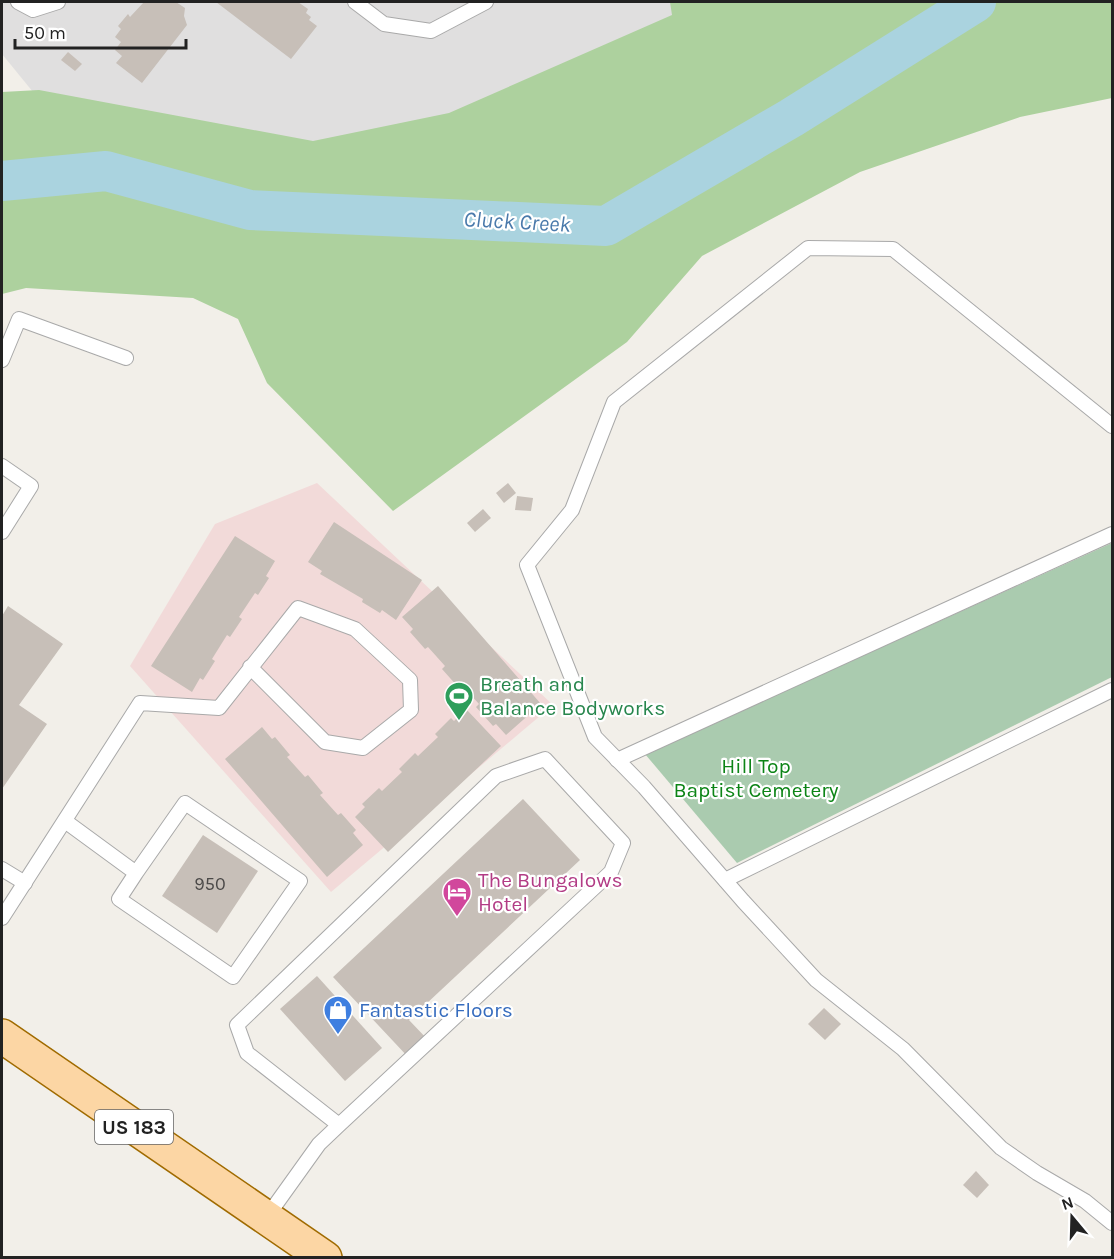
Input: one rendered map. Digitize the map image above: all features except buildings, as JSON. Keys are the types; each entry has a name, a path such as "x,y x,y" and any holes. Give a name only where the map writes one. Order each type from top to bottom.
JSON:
{"main road":[{"name":"US 183","path":"2,1036 325,1257"}],"lane":[{"path":"18,2 33,9 58,2"},
{"path":"355,2 384,24 431,31 486,2"},
{"path":"1113,426 893,249 808,248 614,402 572,510 527,564 595,737 644,787 816,980 903,1049 1001,1148 1037,1173 1085,1201 1113,1223"},
{"path":"2,360 19,319 126,358"},
{"path":"2,466 31,486 2,532"},
{"path":"617,760 1113,534"},
{"path":"2,918 140,703 219,708 250,667 298,608 355,629 410,681 411,710 363,748 325,742 250,667"},
{"path":"725,880 1113,690"},
{"path":"266,1218 319,1144 611,872 623,843 545,759 496,776 237,1025 247,1053 339,1125"},
{"path":"184,803 300,881 233,977 119,899 136,873 184,803"},
{"path":"65,821 136,873"},
{"path":"2,869 24,883"}],"shaded area":[{"path":"2,2 883,2 450,179 73,141 2,54"},
{"path":"317,483 553,705 331,892 130,666 215,524"}],"green space":[{"path":"670,2 1112,2 1112,98 1020,117 860,172 702,256 627,342 393,511 267,383 238,319 193,298 26,288 2,294 2,92 39,90 313,141 449,113 672,15"},
{"name":"Hill Top Baptist Cemetery","path":"1112,543 1112,677 737,863 645,754"}],"waterway":[{"name":"Cluck Creek","path":"2,181 106,171 250,210 606,226 791,118 976,2"}],"place":[{"name":"Breath and Balance Bodyworks","path":"459,722"},
{"name":"The Bungalows Hotel","path":"457,918"},
{"name":"Fantastic Floors","path":"338,1036"}]}
